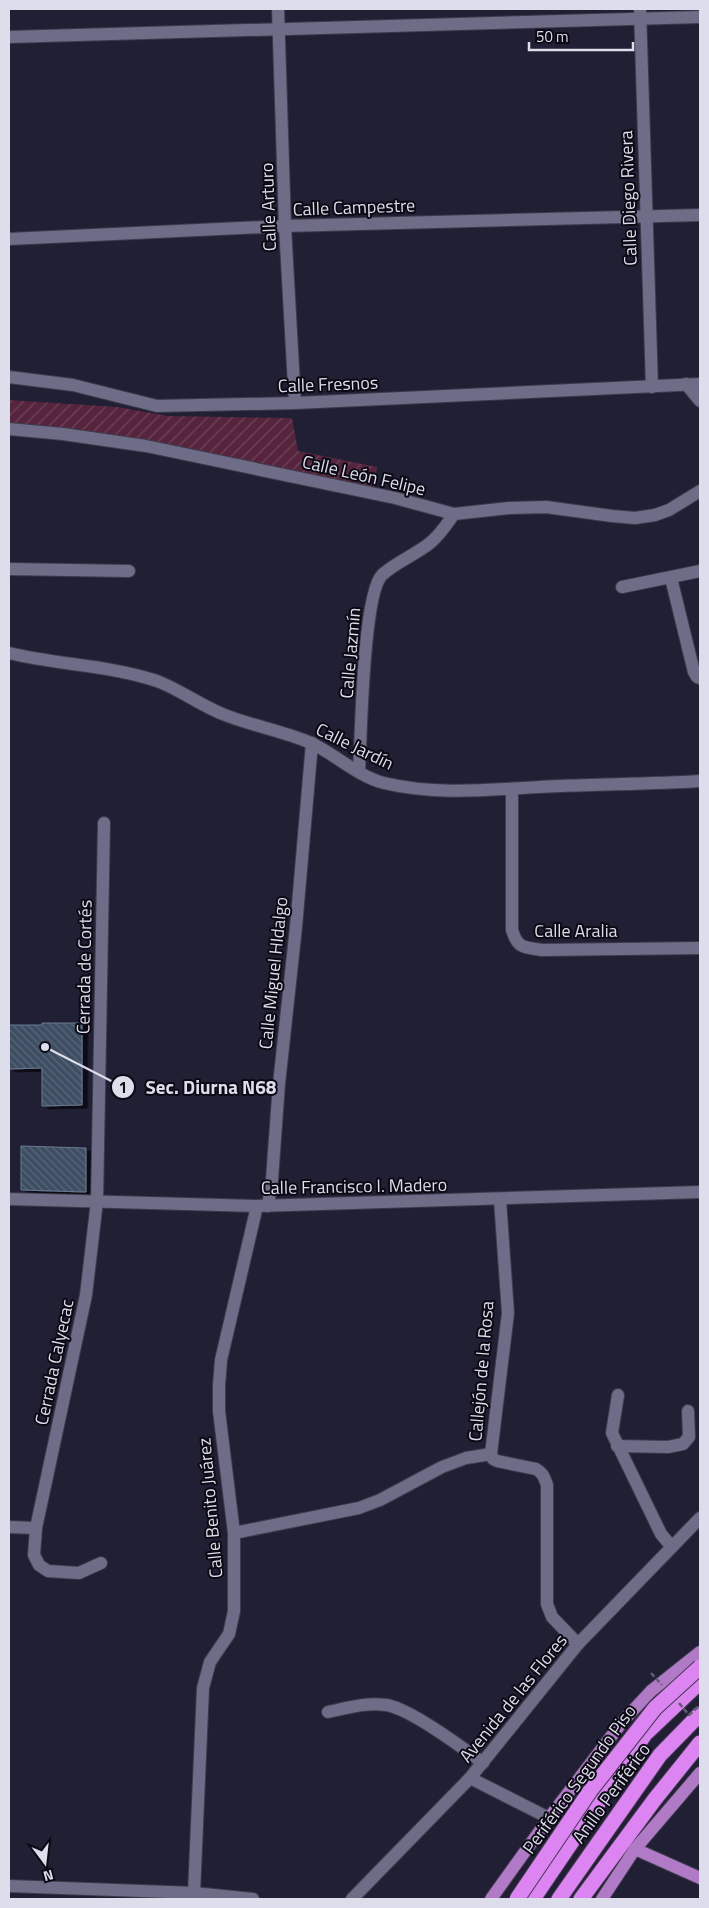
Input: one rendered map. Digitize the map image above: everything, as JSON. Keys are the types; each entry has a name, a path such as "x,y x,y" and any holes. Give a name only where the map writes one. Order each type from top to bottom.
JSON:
{"highway":[{"name":"Periférico Segundo Piso","path":"517,1899 590,1791 655,1708 700,1667"},
{"name":"Anillo Periférico","path":"533,1899 645,1734 700,1682"},
{"name":"Anillo Periférico","path":"559,1899 660,1755 700,1714"},
{"path":"581,1899 654,1799 700,1743"}],"main road":[{"path":"491,1899 549,1818 624,1721 651,1691 700,1652"},
{"path":"602,1899 635,1849 700,1773"},
{"path":"635,1849 700,1878"}],"street":[{"name":"Calle Arturo","path":"278,9 285,226 294,403"},
{"path":"9,38 279,30 640,14 700,17"},
{"name":"Calle Diego Rivera","path":"640,14 652,387"},
{"name":"Calle Campestre","path":"9,239 285,226 700,215"},
{"name":"Calle Fresnos","path":"9,377 73,385 157,406 294,403 700,384"},
{"path":"686,384 700,401"},
{"name":"Calle León Felipe","path":"11,431 63,434 146,446 395,498 454,514 509,508 546,507 635,518 655,515 669,510 700,491"},
{"name":"Calle Jazmín","path":"359,771 367,623 374,592 381,576 430,543 444,530 454,514"},
{"path":"9,569 129,570"},
{"path":"622,587 700,571"},
{"path":"671,578 697,675"},
{"name":"Calle Jardín","path":"9,653 33,659 104,668 157,681 178,690 208,708 234,719 312,743 359,771 382,782 416,789 462,791 700,781"},
{"name":"Calle Miguel HIdalgo","path":"263,1206 272,1179 279,1084 296,926 312,743"},
{"name":"Calle Aralia","path":"512,789 512,930 516,941 523,947 542,950 700,948"},
{"name":"Cerrada de Cortés","path":"97,1202 104,823"},
{"name":"Calle Francisco I. Madero","path":"9,1199 263,1206 500,1200 700,1192"},
{"name":"Callejón de la Rosa","path":"500,1200 508,1313 491,1454 497,1462 536,1469 544,1477 547,1485 548,1604 552,1617 578,1644"},
{"name":"Cerrada Calyecac","path":"97,1202 86,1295 36,1528 34,1555 39,1566 48,1571 80,1573 101,1563"},
{"name":"Calle Benito Juárez","path":"194,1893 203,1688 210,1662 229,1634 234,1611 234,1533 219,1411 221,1360 263,1206"},
{"path":"618,1395 612,1433 661,1534 672,1547"},
{"path":"617,1446 668,1447 683,1444 689,1437 688,1411"},
{"path":"234,1533 359,1508 380,1500 442,1468 466,1458 491,1454"},
{"name":"Avenida de las Flores","path":"352,1899 470,1778 578,1644 700,1518"},
{"path":"9,1527 36,1528"},
{"path":"328,1712 368,1704 388,1705 407,1713 483,1763"},
{"path":"470,1778 549,1818"},
{"path":"9,1886 194,1893 253,1899"}],"shaded area":[{"path":"9,400 117,407 168,416 292,418 298,451 377,467 374,491 66,434 9,432"}],"building":[{"path":"42,1023 82,1023 82,1105 42,1106 42,1068 9,1069 9,1025 42,1025"},
{"path":"21,1146 86,1148 86,1192 21,1190"}],"place":[{"name":"Sec. Diurna N68","path":"45,1047"}]}
